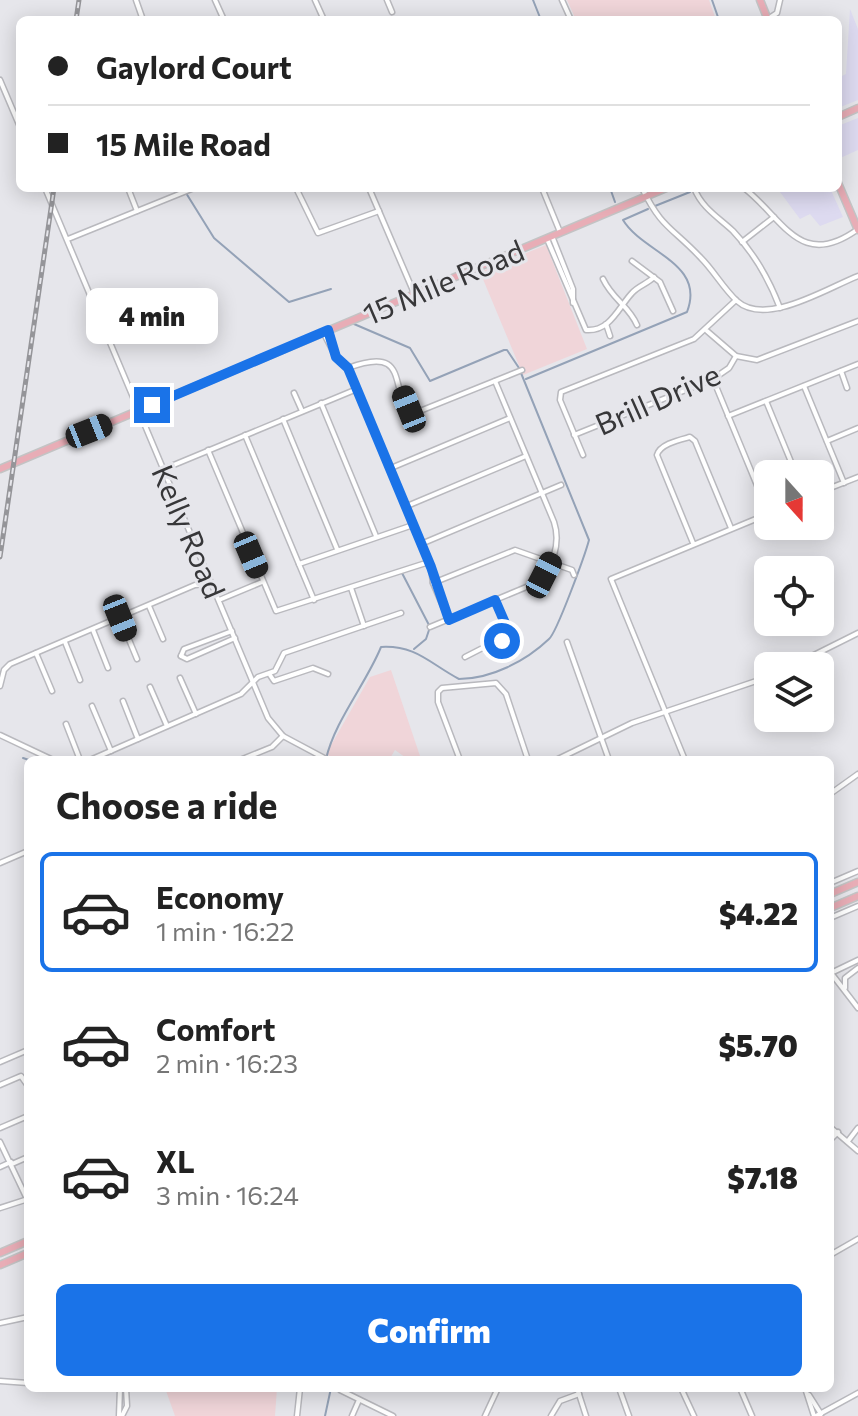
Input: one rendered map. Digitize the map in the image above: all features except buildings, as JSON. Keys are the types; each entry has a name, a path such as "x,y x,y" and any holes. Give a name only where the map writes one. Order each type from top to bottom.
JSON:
{"main road":[{"name":"15 Mile Road","path":"0,469 656,192"},
{"path":"842,192 858,230"},
{"path":"834,892 858,882"},
{"path":"834,906 858,896"},
{"path":"0,1253 24,1243"},
{"path":"0,1265 24,1255"}],"street":[{"path":"387,0 392,12"},
{"path":"0,80 16,118"},
{"name":"Kelly Road","path":"47,192 271,725 283,736 321,756"},
{"path":"130,192 137,211"},
{"path":"68,239 184,192"},
{"path":"298,192 318,233 379,211"},
{"path":"371,192 414,293"},
{"path":"544,192 560,232"},
{"path":"644,192 660,222 704,260 736,300 760,311 780,308 858,276"},
{"path":"696,192 703,204 742,242 767,275 780,308"},
{"path":"748,192 794,238 810,245 834,241 858,230"},
{"path":"742,242 774,217"},
{"path":"549,236 573,289 573,305 586,330 606,324 634,291 654,277"},
{"path":"632,261 663,286 673,311"},
{"path":"603,279 611,296 637,325"},
{"path":"583,455 559,395 707,331 736,300"},
{"path":"707,331 736,356 762,359 858,321"},
{"path":"606,324 610,336"},
{"path":"326,331 336,357 348,368 357,389 429,562 433,583 449,620"},
{"name":"Brill Drive","path":"574,435 713,379 729,368 736,356"},
{"path":"348,368 372,360 386,363 394,372 411,412 415,413 522,370"},
{"path":"728,416 858,364"},
{"path":"841,371 847,388"},
{"path":"713,379 754,479"},
{"path":"430,627 536,583 551,561 558,535 495,381"},
{"path":"804,386 844,483"},
{"path":"164,469 357,389"},
{"path":"294,393 302,411"},
{"path":"766,401 790,460"},
{"path":"321,403 376,536"},
{"path":"390,468 510,418"},
{"path":"283,419 337,549"},
{"path":"826,441 858,428"},
{"path":"245,435 314,600"},
{"path":"693,543 656,452 692,438 731,528"},
{"path":"208,450 276,611 429,562"},
{"path":"406,506 526,456"},
{"path":"834,487 858,477"},
{"path":"421,544 561,485"},
{"path":"683,756 611,579 754,519"},
{"path":"299,564 413,525"},
{"path":"433,583 510,550 520,550 551,561 572,570 574,575"},
{"path":"219,600 262,582"},
{"path":"0,686 5,667 195,585 213,586"},
{"path":"351,588 364,626"},
{"path":"465,657 506,636 507,626 495,600"},
{"path":"149,606 163,639"},
{"path":"99,756 241,694 253,681 270,675 286,652 401,613"},
{"path":"120,618 137,659"},
{"path":"92,629 108,668"},
{"path":"232,631 184,649 181,656 189,659 235,638"},
{"path":"820,652 858,633"},
{"path":"65,642 80,680"},
{"path":"567,642 608,756"},
{"path":"36,653 52,691"},
{"path":"270,675 274,681 313,668 328,674"},
{"path":"180,678 196,714"},
{"path":"563,756 601,735 754,682"},
{"path":"458,756 438,702 438,692 442,688 498,684 506,694 527,756"},
{"path":"150,687 167,726"},
{"path":"123,701 138,739"},
{"path":"92,706 111,751"},
{"path":"66,724 78,756"},
{"path":"0,735 45,756"},
{"path":"251,756 272,747 283,736"},
{"path":"834,791 858,774"},
{"path":"0,863 24,853"},
{"path":"834,881 858,871"},
{"path":"834,916 858,906"},
{"path":"834,969 858,960"},
{"path":"846,991 845,978 858,968"},
{"path":"834,973 858,1008"},
{"path":"0,1062 24,1052"},
{"path":"0,1085 21,1076 24,1080"},
{"path":"0,1128 24,1118"},
{"path":"848,1141 858,1128"},
{"path":"834,1130 858,1151"},
{"path":"834,1136 838,1132"},
{"path":"0,1142 24,1192"},
{"path":"0,1167 24,1158"},
{"path":"0,1208 24,1200"},
{"path":"834,1253 858,1239"},
{"path":"0,1323 24,1318"},
{"path":"0,1381 24,1383"},
{"path":"121,1416 123,1392"},
{"path":"297,1416 300,1392"},
{"path":"344,1392 393,1416"},
{"path":"485,1416 496,1392"},
{"path":"551,1416 560,1401 576,1392"},
{"path":"578,1392 586,1416"},
{"path":"620,1392 629,1416"},
{"path":"683,1392 694,1416"},
{"path":"742,1392 752,1416"},
{"path":"807,1392 818,1415 858,1393"},
{"path":"352,1416 359,1399"}],"shaded area":[{"path":"567,0 709,0 715,16 574,16"},
{"path":"850,9 858,29 858,100 842,106 842,76 846,74"},
{"path":"858,118 858,150 842,157 842,124"},
{"path":"780,192 832,192 843,217 820,226 810,214 800,219"},
{"path":"546,245 587,349 523,375 480,272"},
{"path":"391,670 420,756 403,756 395,750 391,756 326,754 370,677"},
{"path":"166,1392 277,1392 275,1416 175,1416"}],"waterway":[{"path":"533,0 539,16"},
{"path":"712,0 718,16"},
{"path":"611,192 615,202"},
{"path":"655,206 690,192"},
{"path":"186,193 214,238 289,302 331,289"},
{"path":"526,379 687,312 691,295 688,282 680,270 623,220 648,209"},
{"path":"354,324 410,348 430,381 504,350 519,368"},
{"path":"327,756 336,730 381,647 413,652 459,679 483,676 519,661 540,647 553,633 589,540 521,373"},
{"path":"402,573 430,627 426,639 414,649"},
{"path":"325,1416 330,1392"}],"railway":[{"path":"77,16 79,0"},
{"path":"0,557 53,192"}],"route":[{"path":"152,405 328,330 336,357 348,368 431,567 433,583 449,620 495,600 508,630 502,641"}]}
